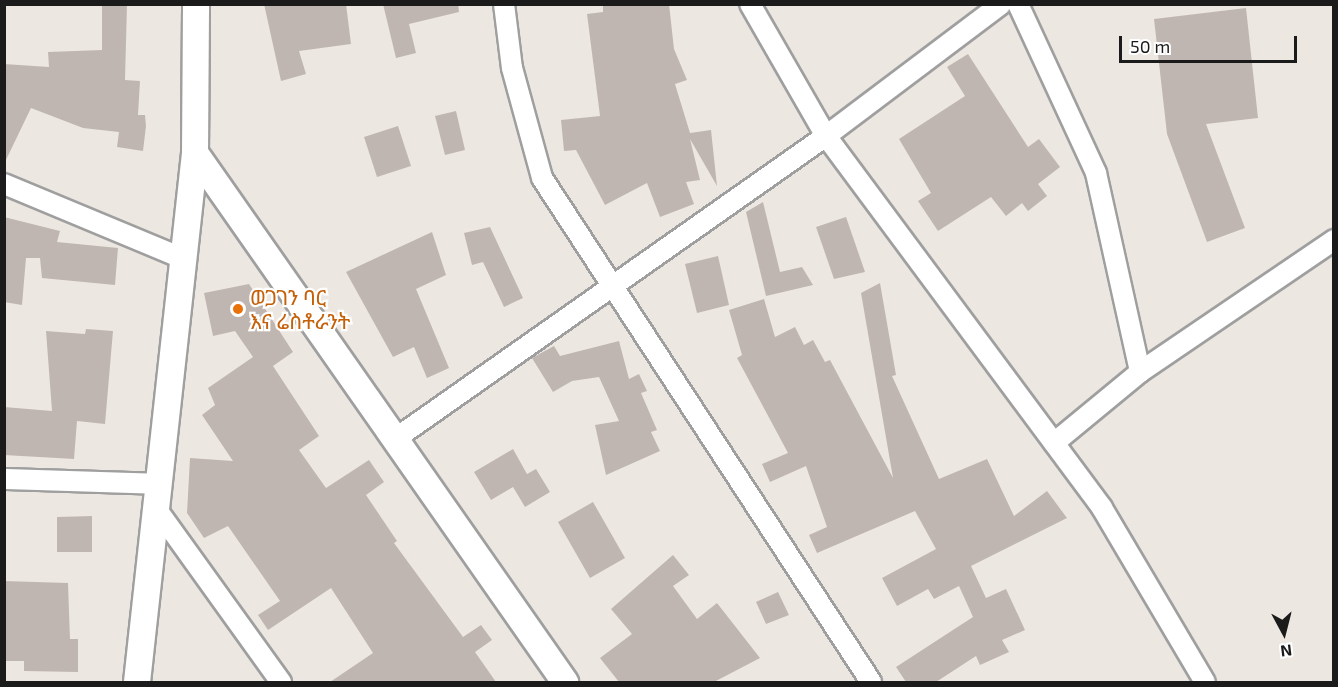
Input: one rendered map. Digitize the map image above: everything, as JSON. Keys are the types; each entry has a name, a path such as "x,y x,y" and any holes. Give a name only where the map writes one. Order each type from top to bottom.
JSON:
{"street":[{"path":"137,682 161,484 195,153 196,4"},
{"path":"504,4 512,68 542,178 610,287 871,682"},
{"path":"750,4 826,136 1102,508 1205,682"},
{"path":"395,439 826,136 1001,4"},
{"path":"1018,4 1096,173 1140,372"},
{"path":"195,153 565,682"},
{"path":"4,184 184,259"},
{"path":"1054,443 1140,372 1334,240"},
{"path":"4,478 161,484"},
{"path":"158,511 281,682"}],"building":[{"path":"102,4 127,4 125,80 140,81 138,115 145,115 146,126 143,151 117,147 119,132 83,128 31,108 4,164 4,64 49,67 48,52 102,50"},
{"path":"264,4 346,4 351,44 299,51 306,74 281,81"},
{"path":"383,4 458,4 459,12 409,24 416,53 396,58"},
{"path":"603,4 669,4 674,49 687,80 675,84 690,133 711,130 717,186 690,139 700,180 686,182 694,204 660,217 647,183 605,205 576,150 564,151 561,120 600,116 587,14 603,12"},
{"path":"1246,8 1258,118 1206,124 1245,228 1207,242 1167,134 1154,19"},
{"path":"968,54 1028,147 1039,139 1060,167 1038,184 1047,196 1028,211 1022,203 1006,216 991,197 938,231 918,201 931,193 899,139 965,96 947,67"},
{"path":"456,111 465,150 445,155 435,116"},
{"path":"398,126 411,166 377,177 364,137"},
{"path":"763,202 780,272 802,267 813,285 766,296 746,212"},
{"path":"4,217 60,231 57,242 118,248 115,285 42,278 40,258 26,258 22,305 4,302"},
{"path":"846,217 865,272 834,279 816,227"},
{"path":"490,227 523,298 504,307 483,262 472,265 464,233"},
{"path":"432,232 446,275 416,289 449,368 427,378 414,347 393,357 346,272"},
{"path":"718,256 729,305 697,313 685,264"},
{"path":"880,283 896,375 892,376 939,479 987,459 1014,516 1047,491 1067,518 971,566 986,598 1006,589 1025,630 1002,640 1009,652 980,665 976,656 936,682 906,682 896,667 973,617 959,586 934,599 928,589 897,606 882,578 936,549 915,511 817,553 809,535 827,527 806,466 770,482 762,464 788,453 737,358 742,355 729,310 764,299 775,337 795,327 804,345 813,340 825,362 830,360 893,478 861,293"},
{"path":"249,284 293,352 273,366 319,436 299,450 326,488 369,460 384,482 366,495 397,541 394,543 463,637 481,625 492,640 475,652 496,682 330,682 373,653 331,588 268,630 258,615 280,601 228,526 204,538 187,513 190,458 233,461 202,415 215,405 208,388 253,357 235,331 213,336 204,293"},
{"path":"86,329 113,331 105,424 77,421 74,459 4,455 4,407 52,411 46,331 85,334"},
{"path":"619,341 629,379 639,374 647,391 641,393 657,430 651,432 660,451 606,475 595,425 619,421 599,377 572,381 553,392 532,358 554,346 560,356"},
{"path":"513,449 527,474 536,469 550,492 525,507 513,487 491,500 474,472"},
{"path":"593,502 625,558 590,578 558,522"},
{"path":"92,516 92,552 57,552 57,517"},
{"path":"673,555 689,575 673,586 697,619 717,603 760,658 714,682 619,682 600,658 632,634 611,609"},
{"path":"4,581 68,583 70,639 78,639 78,672 24,671 24,661 4,661"},
{"path":"778,592 789,615 766,624 756,602"}],"place":[{"name":"ወጋገን ባር እና ሬስቶራንት","path":"238,309"}]}
